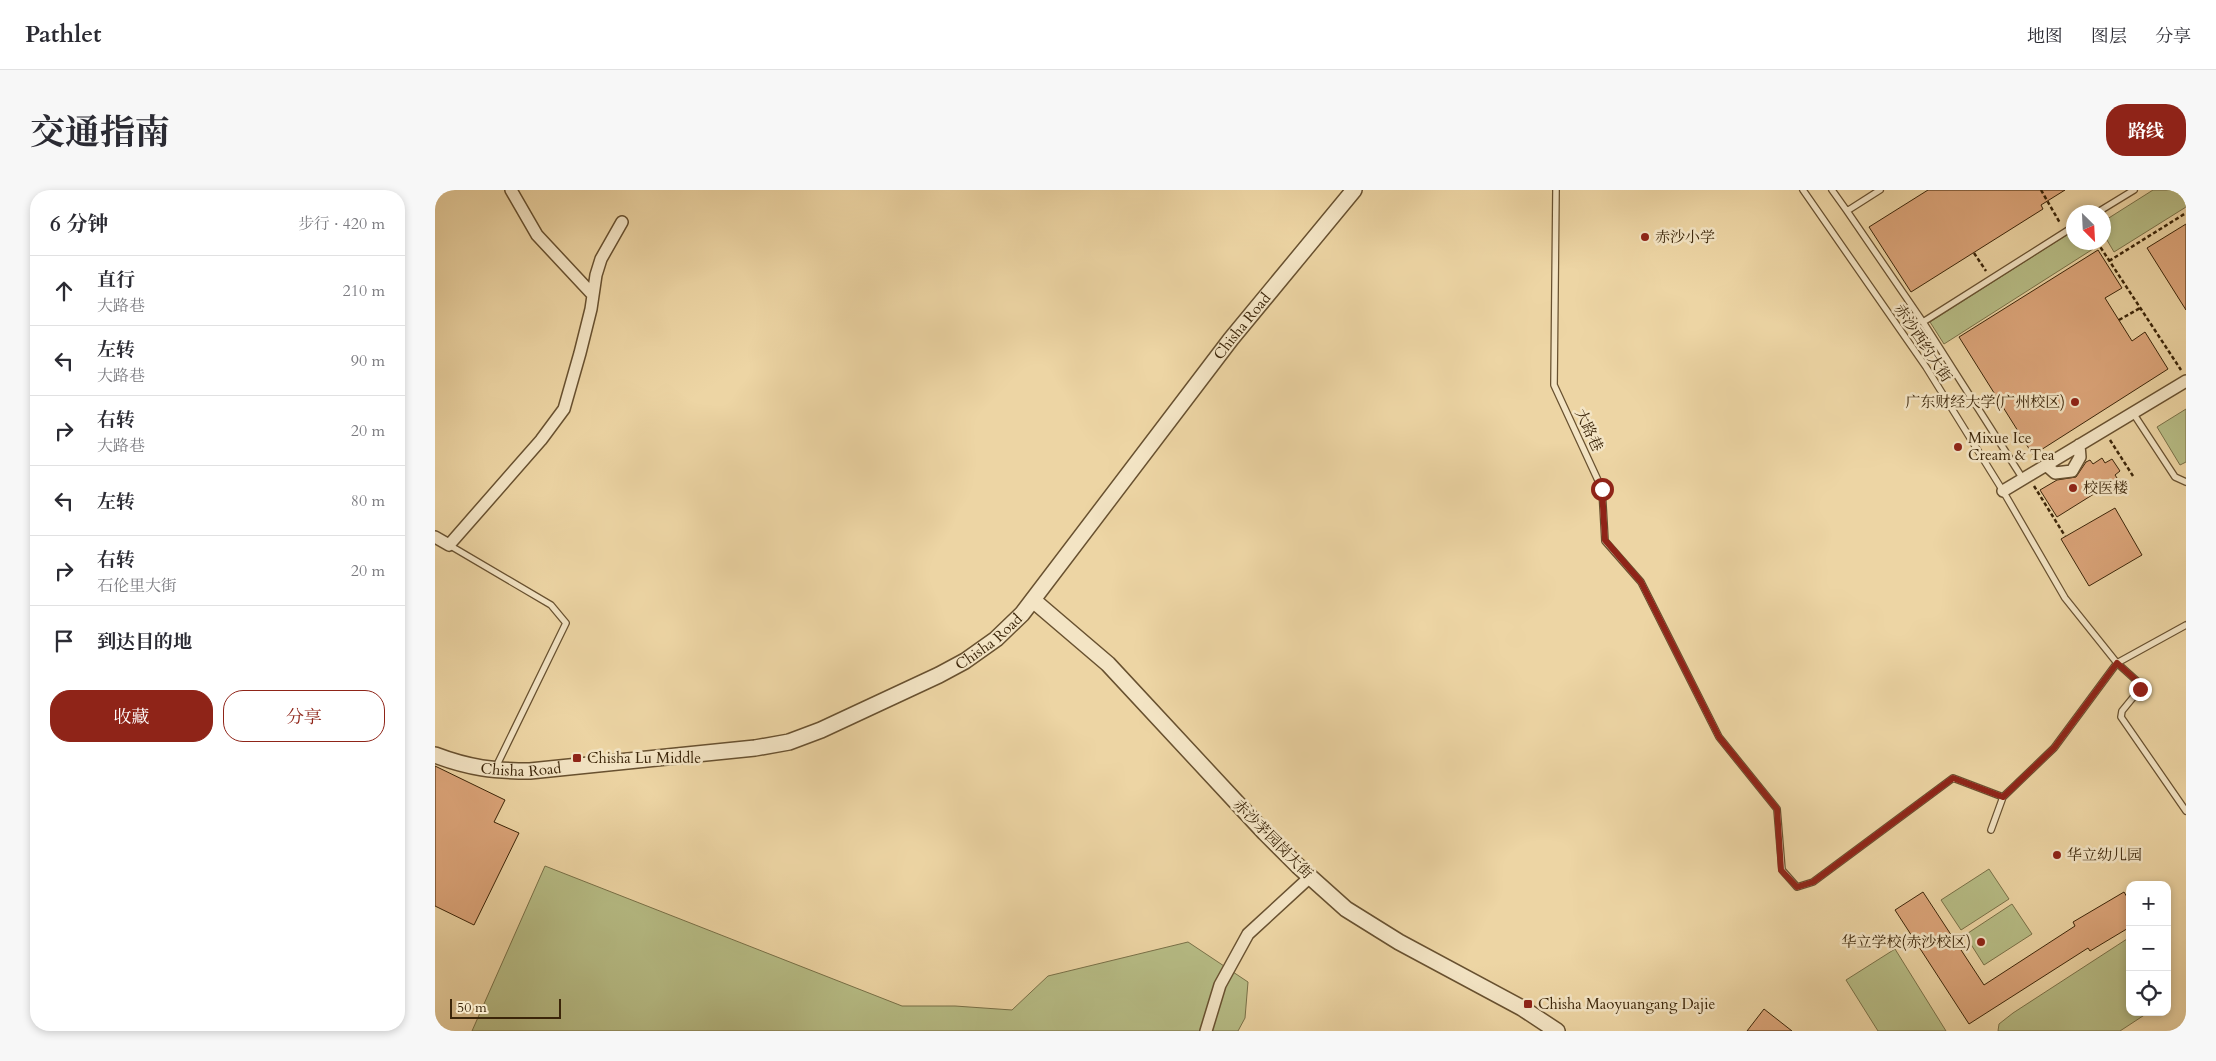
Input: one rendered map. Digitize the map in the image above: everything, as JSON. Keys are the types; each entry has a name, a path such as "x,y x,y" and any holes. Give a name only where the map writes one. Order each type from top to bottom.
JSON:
{"street":[{"path":"511,190 537,235 593,295"},
{"name":"Chisha Road","path":"435,755 472,767 494,771 530,771 622,763 755,748 789,742 864,711 965,661 996,639 1022,614 1231,340 1354,190"},
{"path":"435,536 449,545 541,440 564,409 580,353 596,275 601,259 622,222"},
{"path":"2003,491 2133,413 2184,376"},
{"path":"2046,465 2055,473 2072,471 2080,457 2079,445"},
{"name":"赤沙茅园岗大街","path":"1033,600 1113,669 1186,750 1310,877 1346,909 1369,925 1522,1008 1555,1029"},
{"path":"1206,1031 1220,985 1248,934 1310,877"}],"lane":[{"name":"大路巷","path":"1556,190 1554,385 1602,489 1605,540 1641,582 1719,737 1777,809 1781,870 1797,887 1813,882 1953,778 2003,797"},
{"name":"赤沙西约大街","path":"1803,190 1926,367 2003,491 2065,598 2117,663 2137,681 2140,689 2122,711 2121,717 2186,811"},
{"path":"1832,190 1923,322 2025,478"},
{"path":"1847,211 1879,190"},
{"path":"2109,205 2134,190"},
{"path":"1923,322 2066,232"},
{"path":"2133,413 2175,477 2186,482"},
{"path":"449,545 551,604 567,623 494,771"},
{"path":"1991,830 2003,797 2054,748 2117,663 2186,625"}],"path":[{"path":"2041,190 2066,232"},
{"path":"2109,262 2186,213"},
{"path":"2102,250 2184,376"},
{"path":"1975,253 1991,278"},
{"path":"2119,320 2140,308"},
{"path":"2105,430 2133,476"},
{"path":"2025,478 2065,536"}],"green space":[{"path":"2153,190 2186,190 2186,207 2114,252 2111,247 2111,217"},
{"path":"2066,235 2066,250 2091,250 1944,344 1930,322"},
{"path":"2186,409 2186,462 2180,465 2157,427"},
{"path":"545,866 902,1006 955,1006 1012,1010 1048,976 1188,942 1248,982 1245,1018 1238,1031 472,1031"},
{"path":"1989,869 2009,899 1961,930 1941,900"},
{"path":"2012,904 2032,934 1984,965 1965,935"},
{"path":"2126,940 2126,1016 2143,1016 2120,1031 1998,1031 1999,1024"},
{"path":"1895,949 1946,1031 1878,1031 1846,980"}],"building":[{"path":"1928,190 2065,190 2041,205 2043,209 1911,292 1869,227"},
{"path":"2186,224 2186,310 2147,248"},
{"path":"2098,250 2122,288 2105,298 2132,341 2145,332 2168,369 2033,455 1959,337"},
{"name":"校医楼","path":"2102,458 2105,463 2112,459 2120,471 2115,475 2121,484 2108,492 2105,487 2057,517 2040,490 2057,480 2076,477 2086,462 2090,460 2093,464"},
{"path":"2115,508 2142,555 2089,586 2061,539"},
{"path":"435,766 505,800 494,822 519,833 474,925 435,906"},
{"path":"1923,892 1984,985 2075,926 2073,922 2124,892 2126,895 2126,929 2090,951 2088,948 1969,1024 1895,910"},
{"path":"1764,1009 1792,1031 1747,1031"}],"place":[{"name":"赤沙小学","path":"1645,237"},
{"name":"广东财经大学(广州校区)","path":"2075,402"},
{"name":"Mixue Ice Cream & Tea","path":"1958,447"},
{"name":"校医楼","path":"2073,488"},
{"name":"Chisha Lu Middle","path":"577,758"},
{"name":"华立幼儿园","path":"2057,855"},
{"name":"华立学校(赤沙校区)","path":"1981,942"},
{"name":"Chisha Maoyuangang Dajie","path":"1528,1004"}],"route":[{"path":"1602,489 1605,540 1641,582 1719,737 1777,809 1781,870 1797,887 1813,882 1953,778 2003,797 2054,748 2117,663 2137,681 2140,689"}]}
